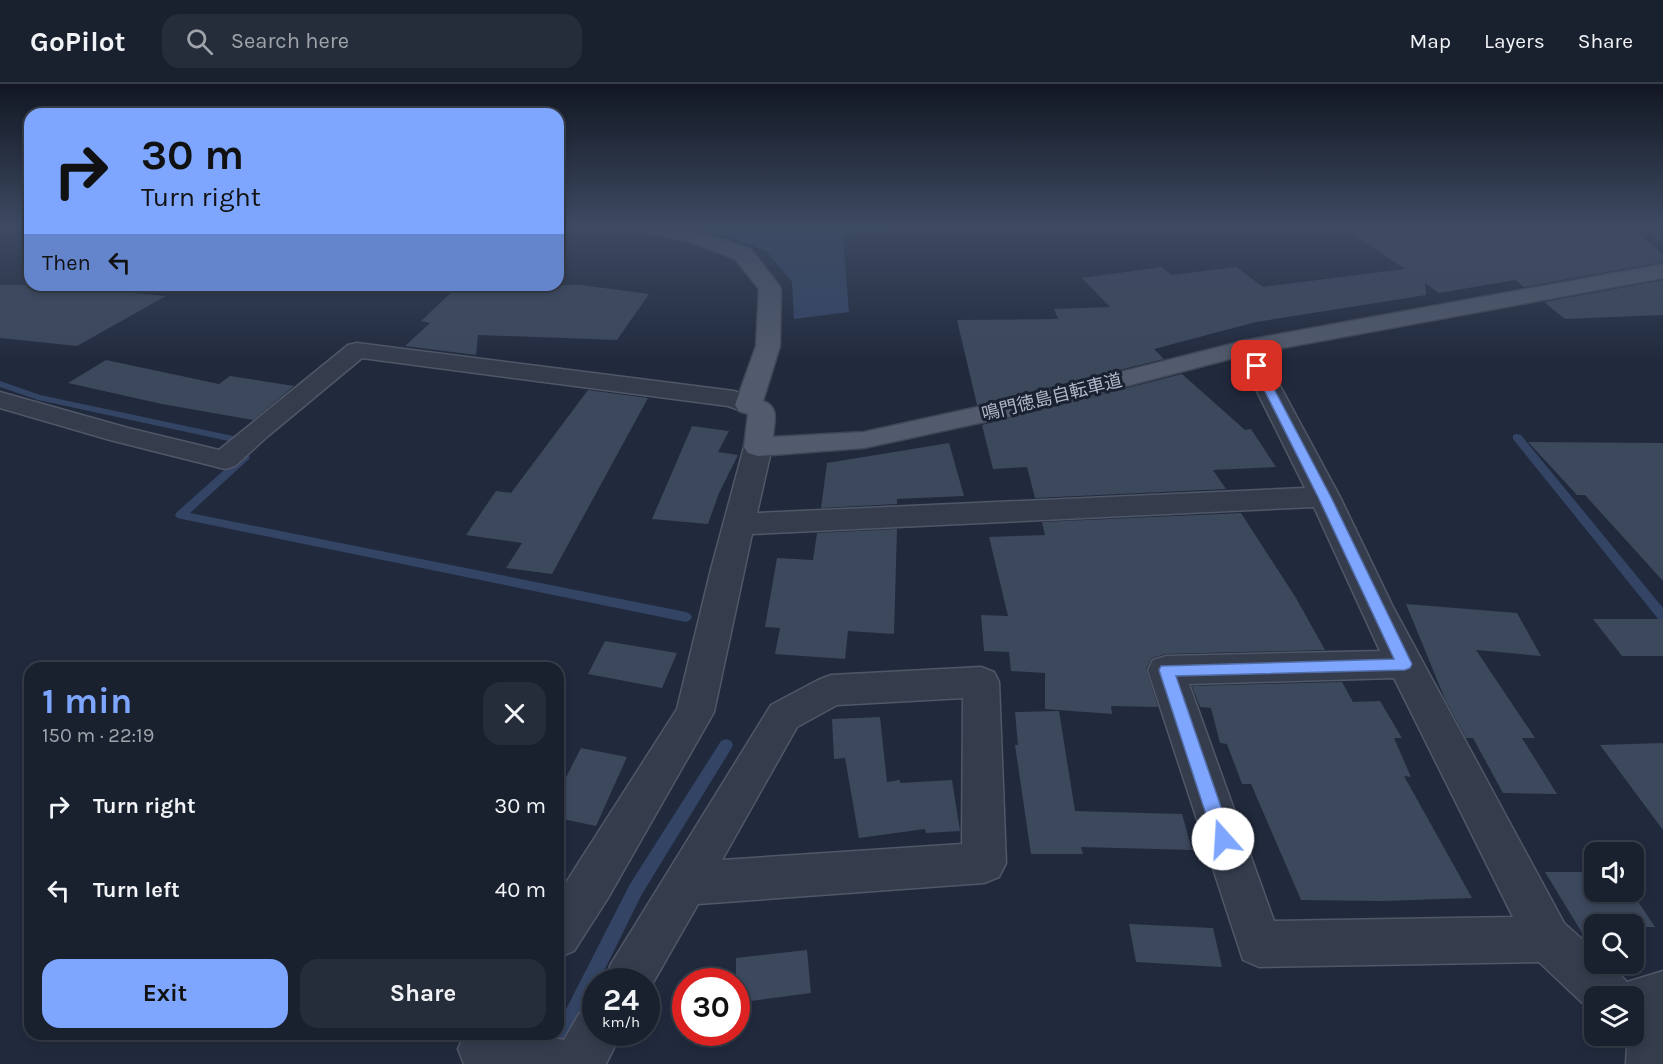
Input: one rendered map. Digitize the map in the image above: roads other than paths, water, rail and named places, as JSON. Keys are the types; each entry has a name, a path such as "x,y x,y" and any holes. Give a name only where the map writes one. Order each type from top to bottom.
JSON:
{"main road":[{"path":"756,271 770,289 768,346 748,405 762,410 758,447"},
{"name":"鳴門徳島自転車道","path":"758,447 864,440 1016,407 1247,347 1586,283 1663,271"}],"street":[{"path":"1247,347 1325,497 1405,664 1548,939 1598,986"},
{"path":"0,400 120,434 225,460 258,429 357,350 734,399 748,405"},
{"path":"564,926 695,712 758,447"},
{"path":"738,524 1325,497"},
{"path":"1405,664 1166,670 1259,944 1548,939"},
{"path":"636,968 685,884 784,716 831,690 981,682 984,863 685,884"},
{"path":"1644,1000 1663,995"},
{"path":"1644,1027 1652,1035 1651,1064"},
{"path":"578,1064 589,1046"},
{"path":"483,1049 561,1064"}],"water":[{"path":"783,271 846,271 849,312 794,319 792,282"}],"waterway":[{"path":"0,384 38,397 247,442"},
{"path":"1517,437 1663,617"},
{"path":"245,457 181,515 686,617"},
{"path":"564,1032 636,889 726,745"},
{"path":"548,1064 560,1040"}]}
